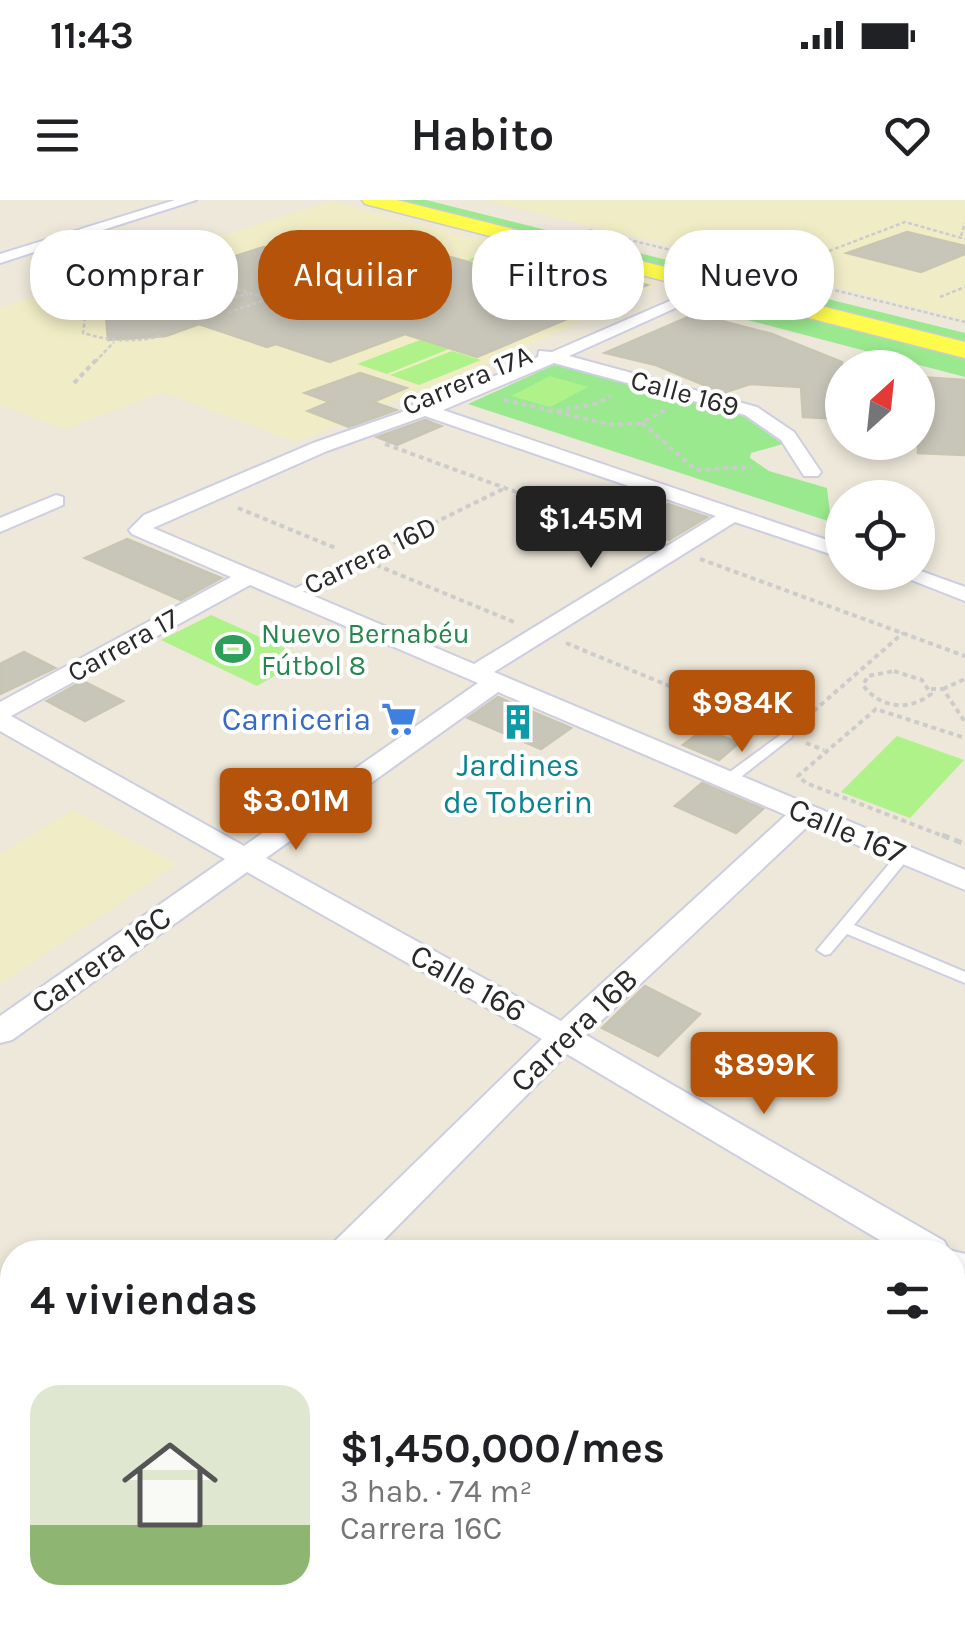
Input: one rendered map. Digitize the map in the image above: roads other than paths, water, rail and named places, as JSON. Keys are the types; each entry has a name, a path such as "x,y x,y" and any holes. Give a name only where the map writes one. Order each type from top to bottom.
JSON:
{"main road":[{"path":"372,200 664,264"},
{"path":"442,200 664,261"},
{"path":"834,299 965,326"},
{"path":"834,311 965,350"}],"street":[{"path":"0,260 190,200"},
{"name":"Carrera 17A","path":"423,404 664,296"},
{"name":"Carrera 17A","path":"151,518 423,404 552,357 664,300"},
{"name":"Calle 169","path":"533,352 752,411 781,427 801,448 810,472"},
{"path":"423,404 825,546"},
{"path":"423,404 825,533"},
{"path":"0,526 56,502"},
{"name":"Carrera 16C","path":"0,1032 244,858 541,633 732,514"},
{"name":"Calle 167","path":"151,518 139,530 965,881"},
{"path":"935,568 965,578"},
{"name":"Carrera 17","path":"0,712 246,578"},
{"path":"935,584 965,594"},
{"name":"Calle 166","path":"0,721 564,1038 910,1240"},
{"name":"Carrera 16B","path":"360,1240 564,1038 805,813"}],"lane":[{"name":"Carrera 16D","path":"288,595 361,559"},
{"path":"728,780 787,734"},
{"path":"825,950 904,855"},
{"path":"844,927 965,978"}],"place":[{"name":"Nuevo Bernabéu Fútbol 8","path":"233,649"},
{"name":"Carniceria","path":"399,719"},
{"name":"Jardines de Toberin","path":"518,722"}]}
